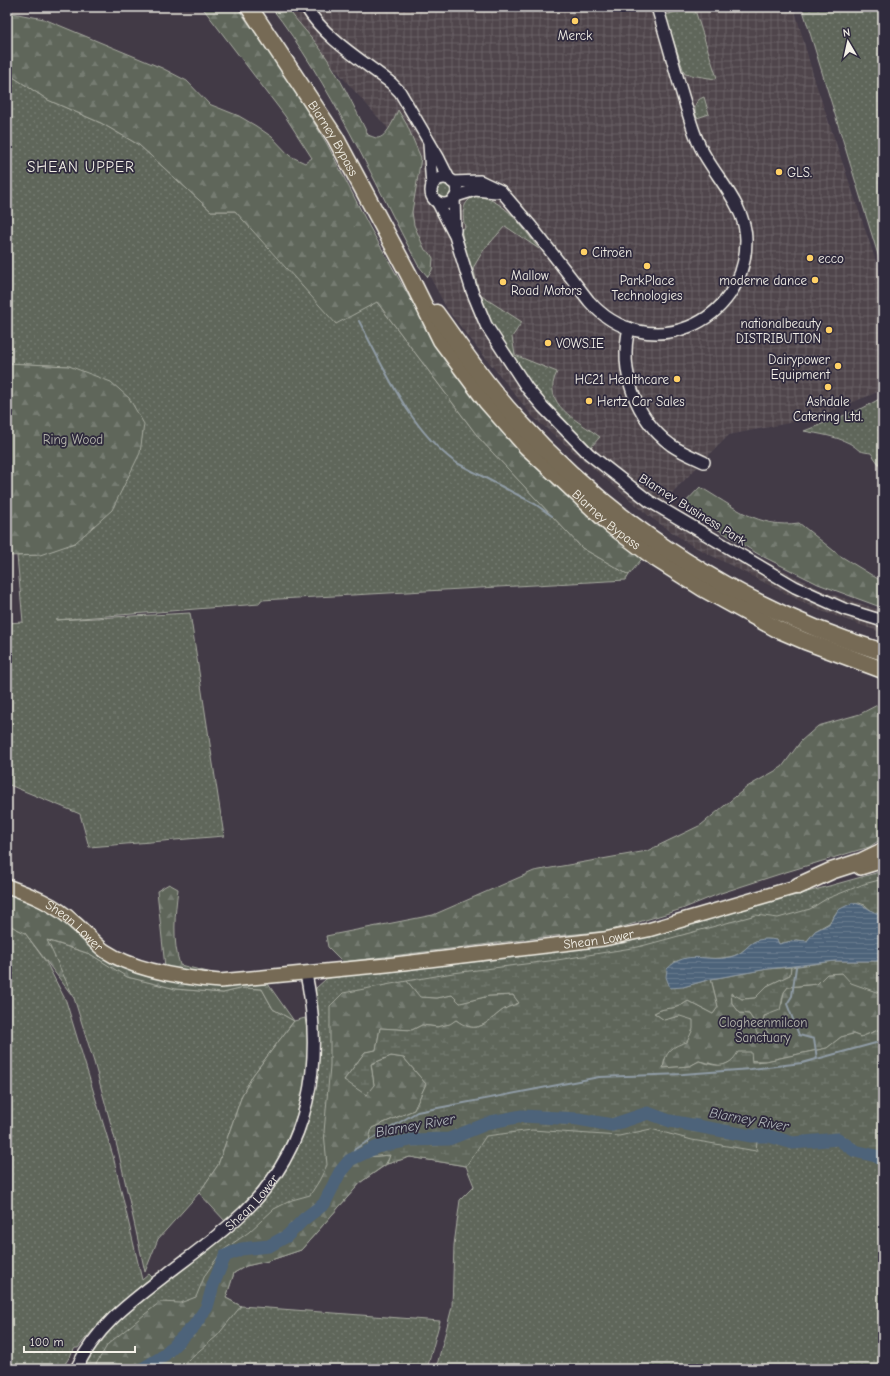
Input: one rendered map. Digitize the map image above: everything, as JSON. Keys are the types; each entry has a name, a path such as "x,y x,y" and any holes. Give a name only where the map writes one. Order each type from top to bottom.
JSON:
{"highway":[{"name":"Blarney Bypass","path":"249,7 335,137 409,276 441,340 487,402 526,446 611,525 656,558 704,589 777,629 883,670"},
{"path":"262,7 297,61 299,81"},
{"name":"Blarney Bypass","path":"409,276 498,397 513,414 542,445 620,515 686,561 772,609 820,630 883,652"},
{"path":"777,629 883,680"},
{"path":"798,886 831,871 862,861 883,851"}],"main road":[{"name":"Shean Lower","path":"7,886 45,902 75,922 105,951 129,963 196,979 220,981 306,974 626,936 883,861"}],"street":[{"path":"306,7 319,24 334,39 387,80 400,92 451,181 456,186 455,236"},
{"path":"432,186 439,179 451,181 480,181 503,193 598,310 613,321 629,328 651,334 661,334 681,330 703,321 722,305 736,285 744,263 746,239 739,208 697,141 657,7"},
{"path":"429,143 433,197 438,203 447,203 455,197 475,190 503,193"},
{"name":"Blarney Business Park","path":"438,203 455,236 472,291 486,326 527,388 543,407 589,454 649,501 795,587 844,609 883,621"},
{"path":"629,328 624,351 625,363 629,383 636,401 651,424 672,445 704,462"},
{"name":"Shean Lower","path":"76,1369 91,1342 106,1323 245,1211 263,1191 277,1171 298,1130 309,1093 314,1056 314,1039 306,974"}],"shaded area":[{"path":"280,7 794,7 815,81 883,282 883,390 814,418 729,435 664,501 744,550 825,592 883,611 883,633 816,609 689,544 650,517 533,417 448,311 419,256 402,202 422,167"}],"green space":[{"path":"202,7 237,7 285,75 327,144 369,226 412,302 451,361 644,556 629,575 582,548 479,438 377,302 336,324 235,211 211,211 139,145 101,123 48,100 7,73 7,12 44,19 162,68 187,81 209,104 239,116 256,126 272,137 290,156 305,163 312,158 285,116"},
{"path":"271,7 287,7 318,45 341,81 368,135 377,138 384,135 390,127 398,110 407,125 421,158 412,212 414,225 425,250 430,253 433,258 432,270 428,277 418,265 332,99 313,67"},
{"path":"694,7 717,78 715,79 685,74 665,15"},
{"path":"802,7 883,7 883,271"},
{"path":"7,73 48,100 101,123 139,145 211,211 235,211 271,250 377,302 479,438 582,548 629,575 626,580 261,600 259,604 56,620 190,613 224,836 89,847 80,814 7,784 7,623 23,622 17,556 40,555 68,366 7,363"},
{"path":"704,97 709,114 697,118 695,111 696,103"},
{"path":"443,183 449,186 452,192 449,198 443,201 437,198 434,192 437,186"},
{"path":"477,196 497,203 505,209 520,224 539,249 505,226 483,251 473,268 480,295 522,322 512,337 515,355 557,372 553,384 553,394 557,403 572,418 600,437 590,448 557,415 527,380 500,342 479,300 471,274 461,229 465,228 463,213 465,204"},
{"name":"Ring Wood","path":"7,363 69,366 111,382 129,398 144,424 140,453 112,510 75,543 40,555 7,556"},
{"path":"883,397 883,470 871,453 860,451 849,443 838,439 804,431 863,408"},
{"path":"700,487 735,508 758,519 771,523 799,523 839,555 883,582 883,608 818,584 758,554 681,507"},
{"path":"883,702 883,838 869,847 721,893 682,909 609,931 554,936 343,962 328,947 326,936 433,915 534,871 647,851 701,825 747,787 782,767 801,741 818,726 860,714"},
{"name":"Clogheenmilcon Sanctuary","path":"883,871 883,1369 436,1369 452,1307 454,1245 460,1200 474,1186 466,1166 410,1157 387,1164 361,1182 301,1250 268,1261 246,1266 234,1273 226,1298 241,1306 440,1321 427,1369 80,1369 99,1338 137,1303 211,1248 264,1201 290,1160 308,1117 318,1071 318,1037 314,1003 316,988 326,979 339,975 624,943"},
{"path":"883,879 883,915 875,914 865,905 859,903 838,910 829,923 815,931 807,941 796,940 779,944 777,940 759,940 749,945 736,955 729,957 689,958 674,962 683,987 711,979 718,1007 713,1014 688,1001 674,1008 663,1009 654,1013 664,1020 680,1016 693,1020 693,1029 687,1042 670,1050 665,1058 663,1068 690,1066 699,1061 721,1065 730,1062 738,1052 751,1052 752,1062 766,1061 827,1048 841,1037 853,1034 861,1037 883,1028 883,1155 858,1149 841,1137 829,1135 798,1138 758,1131 756,1151 692,1140 651,1129 619,1136 532,1130 486,1136 466,1166 410,1157 387,1164 390,1155 365,1157 372,1128 414,1110 426,1084 404,1058 391,1056 371,1064 374,1085 366,1095 344,1080 365,1052 376,1050 380,1028 412,1030 422,1025 437,1027 450,1024 456,1020 468,1027 479,1027 508,1007 519,1003 513,995 489,996 460,1003 452,995 437,998 420,997 407,981 453,973 557,960 638,947 756,915 778,918 810,909 826,899 864,884"},
{"path":"169,884 178,889 175,917 175,937 177,956 180,965 228,977 165,967 157,891"},
{"path":"7,890 38,903 103,953 229,985 268,984 294,1021 273,1009 262,989 244,988 223,993 176,989 127,977 90,954 47,940 74,998 25,933 7,924"},
{"path":"7,924 25,933 46,962 66,1001 113,1156 142,1280 149,1274 152,1277 103,1319 78,1348 75,1348 62,1369 13,1369 7,1367"},
{"path":"46,940 90,954 128,977 176,989 223,993 244,988 262,989 273,1009 294,1021 253,1075 242,1095 218,1165 199,1193 158,1239 145,1272 119,1154 94,1062 74,998"},
{"name":"Clogheenmilcon Sanctuary","path":"835,961 883,961 883,990 879,993 851,983 842,973 827,974 817,984 788,987 784,992 780,1010 764,1016 763,1025 769,1034 757,1034 753,1020 749,1014 740,1013 732,1003 731,993 742,999 755,998 767,986 790,975 791,967"},
{"name":"Clogheenmilcon Sanctuary","path":"791,967 790,975 767,986 755,998 742,999 731,994 732,1003 740,1013 749,1014 753,1020 763,1025 764,1016 774,1011 782,1004 784,992 788,987 817,984 827,974 842,973 879,993 883,990 883,1028 861,1037 853,1034 841,1037 827,1048 766,1061 734,1060 721,1066 699,1061 690,1066 663,1068 666,1054 675,1045 680,1016 664,1020 654,1013 663,1009 674,1008 688,1001 713,1014 718,1007 711,979 768,969"},
{"path":"407,981 421,997 437,998 452,995 460,1003 489,996 513,995 519,1003 503,1010 479,1027 468,1027 456,1020 451,1024 438,1027 422,1025 412,1030 380,1028 376,1050 365,1052 344,1080 374,1085 371,1064 391,1056 404,1058 426,1084 414,1110 372,1128 366,1157 391,1155 385,1165 361,1182 301,1250 268,1261 246,1266 234,1273 226,1298 241,1306 217,1336 177,1369 93,1369 108,1344 160,1302 180,1303 196,1297 205,1275 222,1251 249,1232 274,1209 292,1200 310,1195 327,1165 324,1132 330,1066 330,1006 343,993"},
{"path":"305,1018 308,1036 306,1075 297,1114 282,1151 263,1182 225,1221 199,1193 218,1165 242,1095 253,1075 294,1021"}],"water":[{"path":"852,903 861,905 883,915 883,961 835,961 768,969 711,979 683,987 670,988 666,977 667,969 682,959 697,957 730,957 737,955 759,940 777,940 779,944 796,940 807,941 815,931 829,924 838,910"}],"waterway":[{"path":"359,321 400,397 424,433 455,462 535,504 552,516"},
{"path":"796,967 792,996 787,1004 799,1035 814,1039 817,1059"},
{"path":"350,1160 355,1149 417,1112 599,1077 683,1074 751,1069 802,1063 883,1041"},
{"name":"Blarney River","path":"142,1369 162,1357 194,1326 207,1307 213,1285 225,1256 241,1249 269,1246 287,1236 304,1219 324,1204 340,1172 350,1160 377,1147 411,1140 449,1139 491,1122 522,1116 578,1119 612,1125 648,1113 670,1121 751,1136 769,1136 793,1143 838,1139 855,1151 876,1156 883,1160"}],"place":[{"name":"Merck","path":"575,21"},
{"name":"GLS.","path":"779,172"},
{"name":"Citroën","path":"584,252"},
{"name":"ecco","path":"810,258"},
{"name":"ParkPlace Technologies","path":"647,266"},
{"name":"moderne dance","path":"815,280"},
{"name":"Mallow Road Motors","path":"503,282"},
{"name":"nationalbeauty DISTRIBUTION","path":"829,330"},
{"name":"VOWS.IE","path":"548,343"},
{"name":"Dairypower Equipment","path":"838,366"},
{"name":"HC21 Healthcare","path":"677,379"},
{"name":"Ashdale Catering Ltd.","path":"828,387"},
{"name":"Hertz Car Sales","path":"589,401"}],"district":[{"name":"SHEAN UPPER","path":"81,167"}]}
